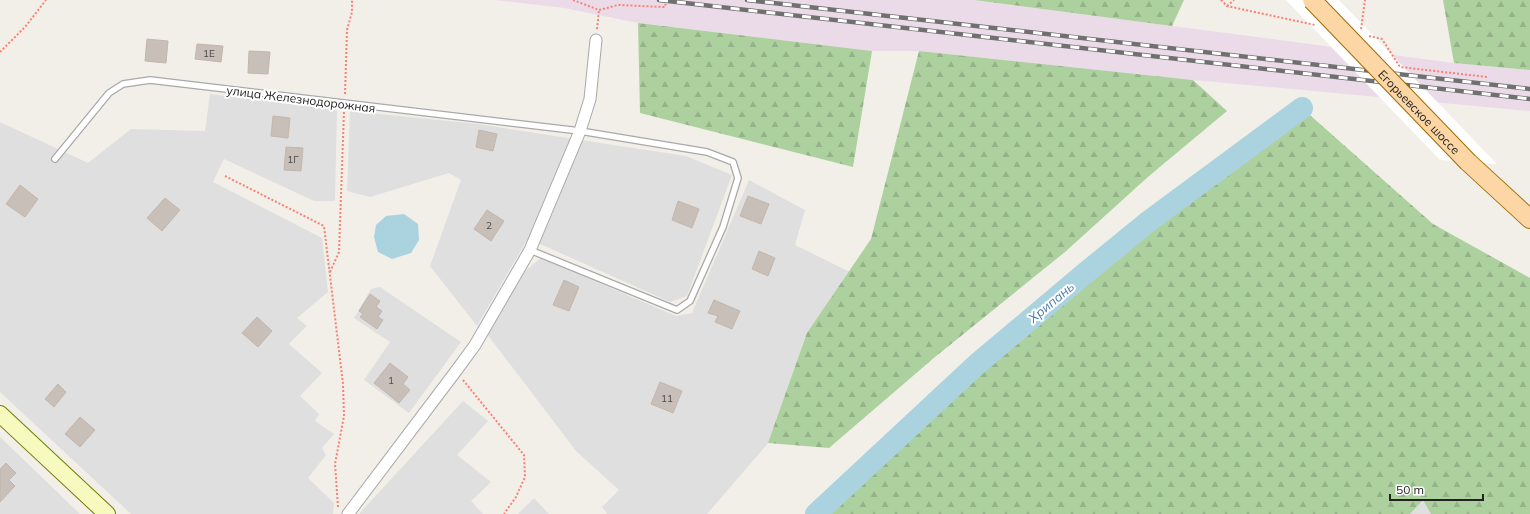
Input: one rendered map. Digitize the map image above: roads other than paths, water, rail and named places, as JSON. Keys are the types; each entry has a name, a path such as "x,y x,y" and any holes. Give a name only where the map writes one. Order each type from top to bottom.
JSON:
{"main road":[{"name":"Егорьевское шоссе","path":"1312,0 1468,162 1530,219"},
{"path":"0,414 107,514"}],"street":[{"path":"348,514 475,345 530,250 580,131 590,99 596,40"}],"lane":[{"name":"улица Железнодорожная","path":"55,159 109,93 124,84 150,80 580,131 707,152 733,162 738,178 723,227 690,301 677,310 530,250"}],"water":[{"path":"404,214 418,224 419,240 411,253 392,259 378,252 374,237 376,225 386,216"}],"waterway":[{"name":"Хрипань","path":"816,514 976,365 1089,270 1149,221 1302,108"}],"railway":[{"path":"659,0 1530,99"},
{"path":"747,0 1530,89"}]}
